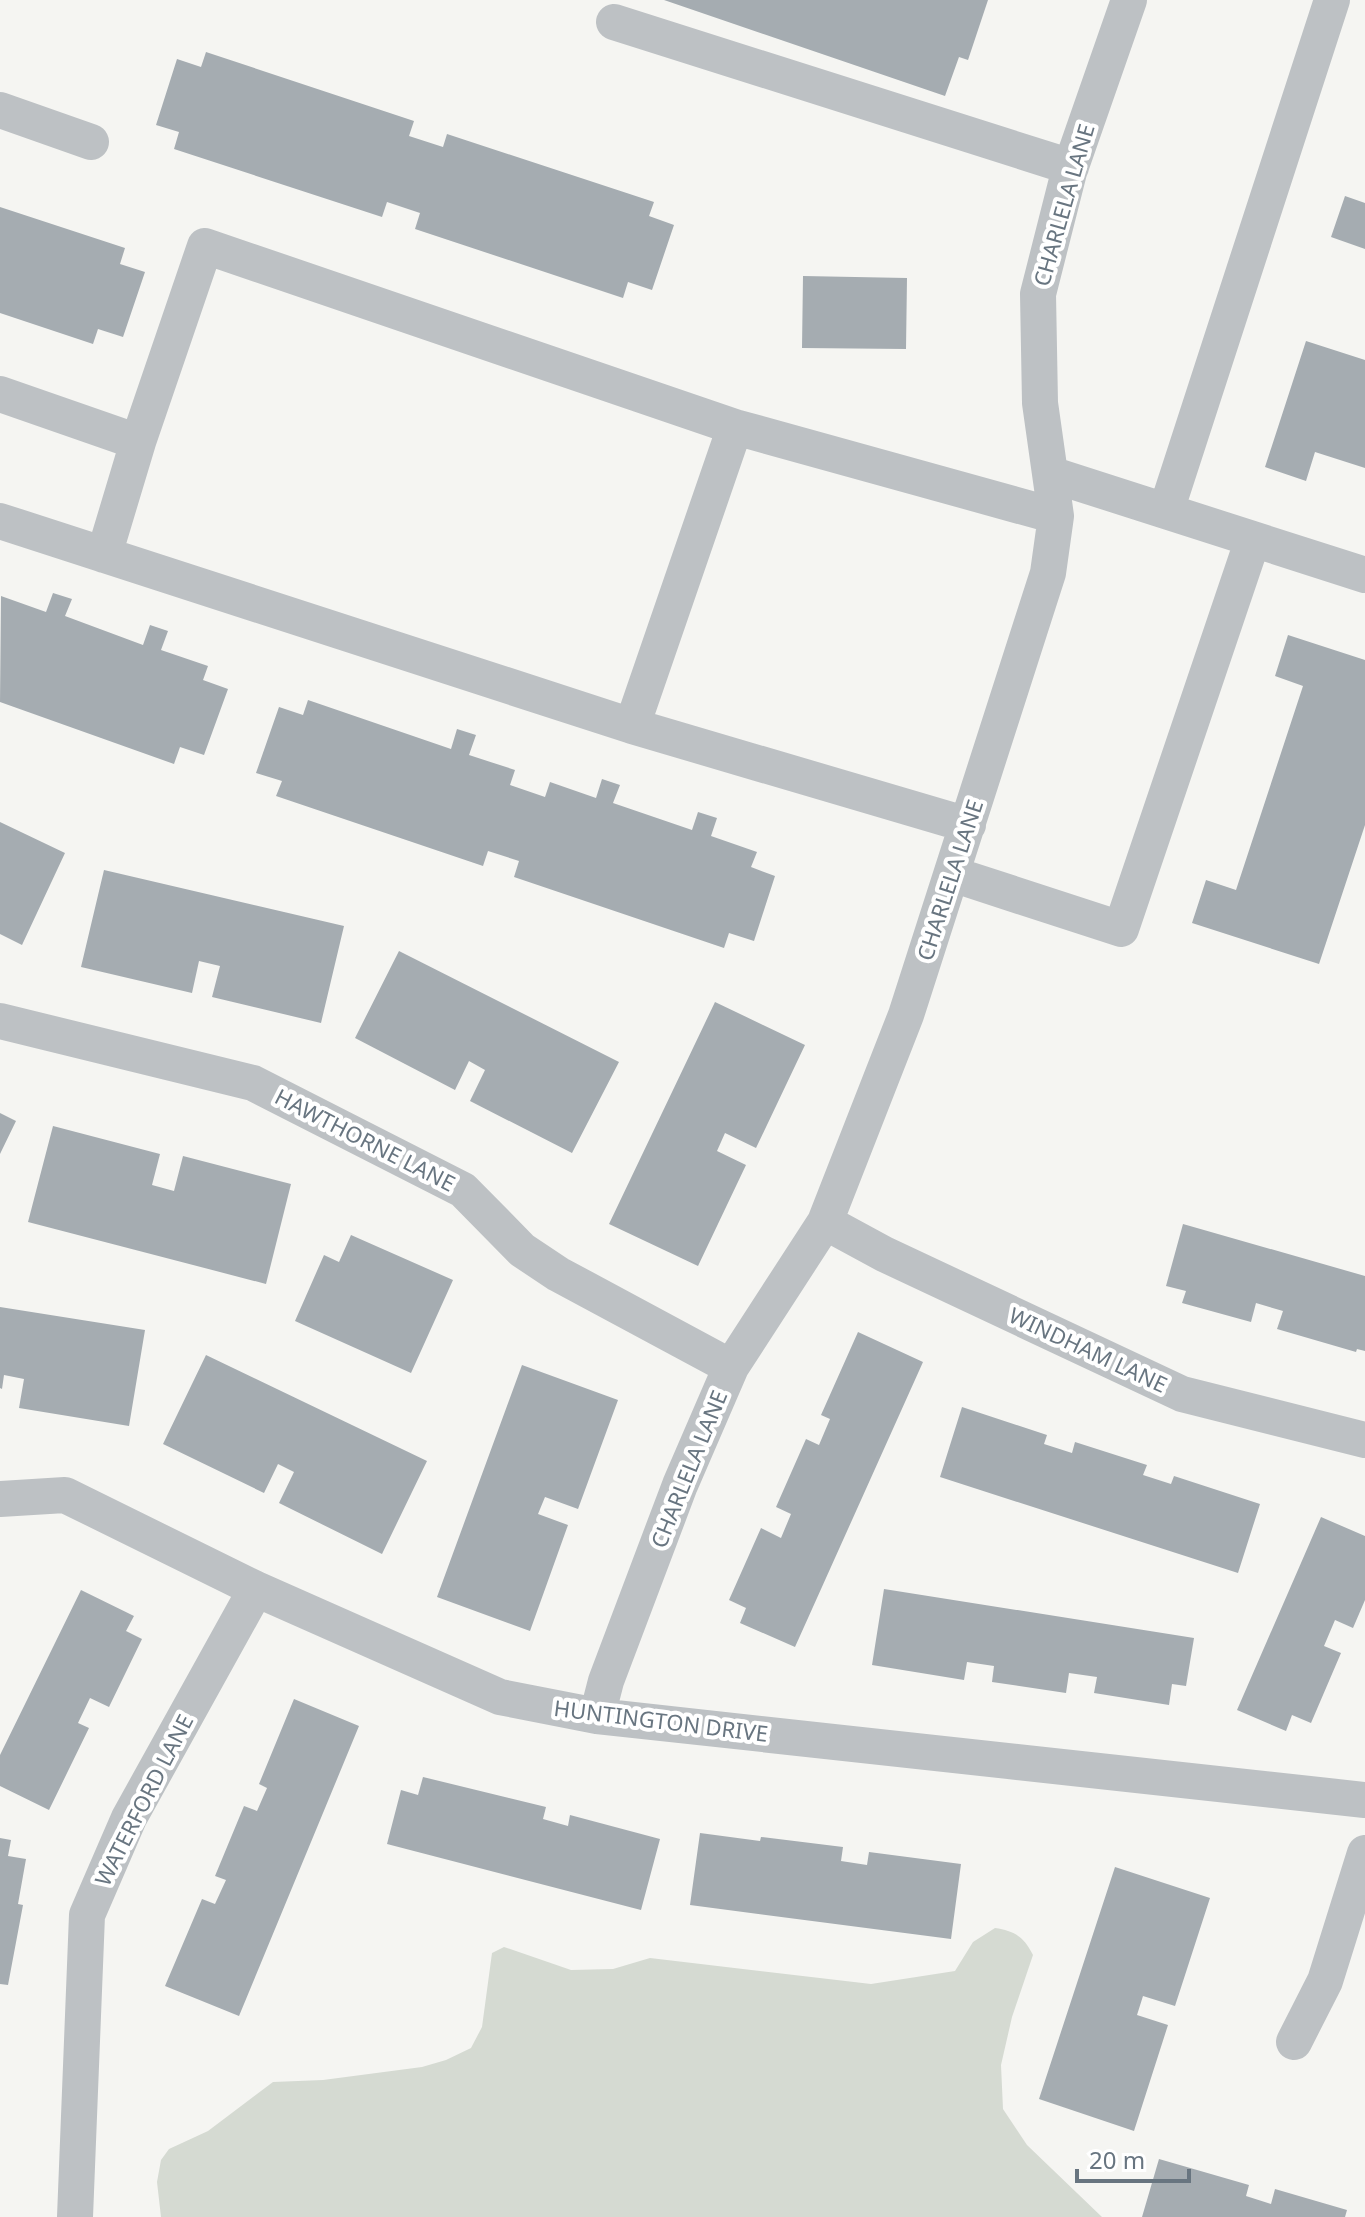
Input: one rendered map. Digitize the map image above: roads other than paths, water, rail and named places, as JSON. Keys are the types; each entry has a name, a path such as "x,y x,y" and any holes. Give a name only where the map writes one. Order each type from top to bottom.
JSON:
{"street":[{"name":"CHARLELA LANE","path":"597,1716 606,1681 680,1485 731,1367 825,1222 906,1015 1048,573 1056,516 1040,403 1038,294 1071,167 1129,0"},
{"path":"1166,511 1332,0"},
{"path":"614,22 1071,167"},
{"path":"0,110 91,142"},
{"path":"104,555 138,442 205,246 735,427 1056,516"},
{"path":"0,394 138,442"},
{"path":"632,726 735,427"},
{"path":"1050,474 1365,575"},
{"path":"0,521 632,726 968,825"},
{"path":"952,874 1121,929 1253,539"},
{"name":"HAWTHORNE LANE","path":"0,1021 253,1083 463,1190 522,1250 558,1274 731,1367"},
{"name":"WINDHAM LANE","path":"825,1222 898,1261 1182,1394 1365,1440"},
{"name":"HUNTINGTON DRIVE","path":"0,1499 65,1495 256,1589 500,1697 597,1716 1365,1800"},
{"name":"WATERFORD LANE","path":"75,2217 87,1915 129,1818 256,1589"},
{"path":"1294,2042 1325,1981 1365,1853"}]}
